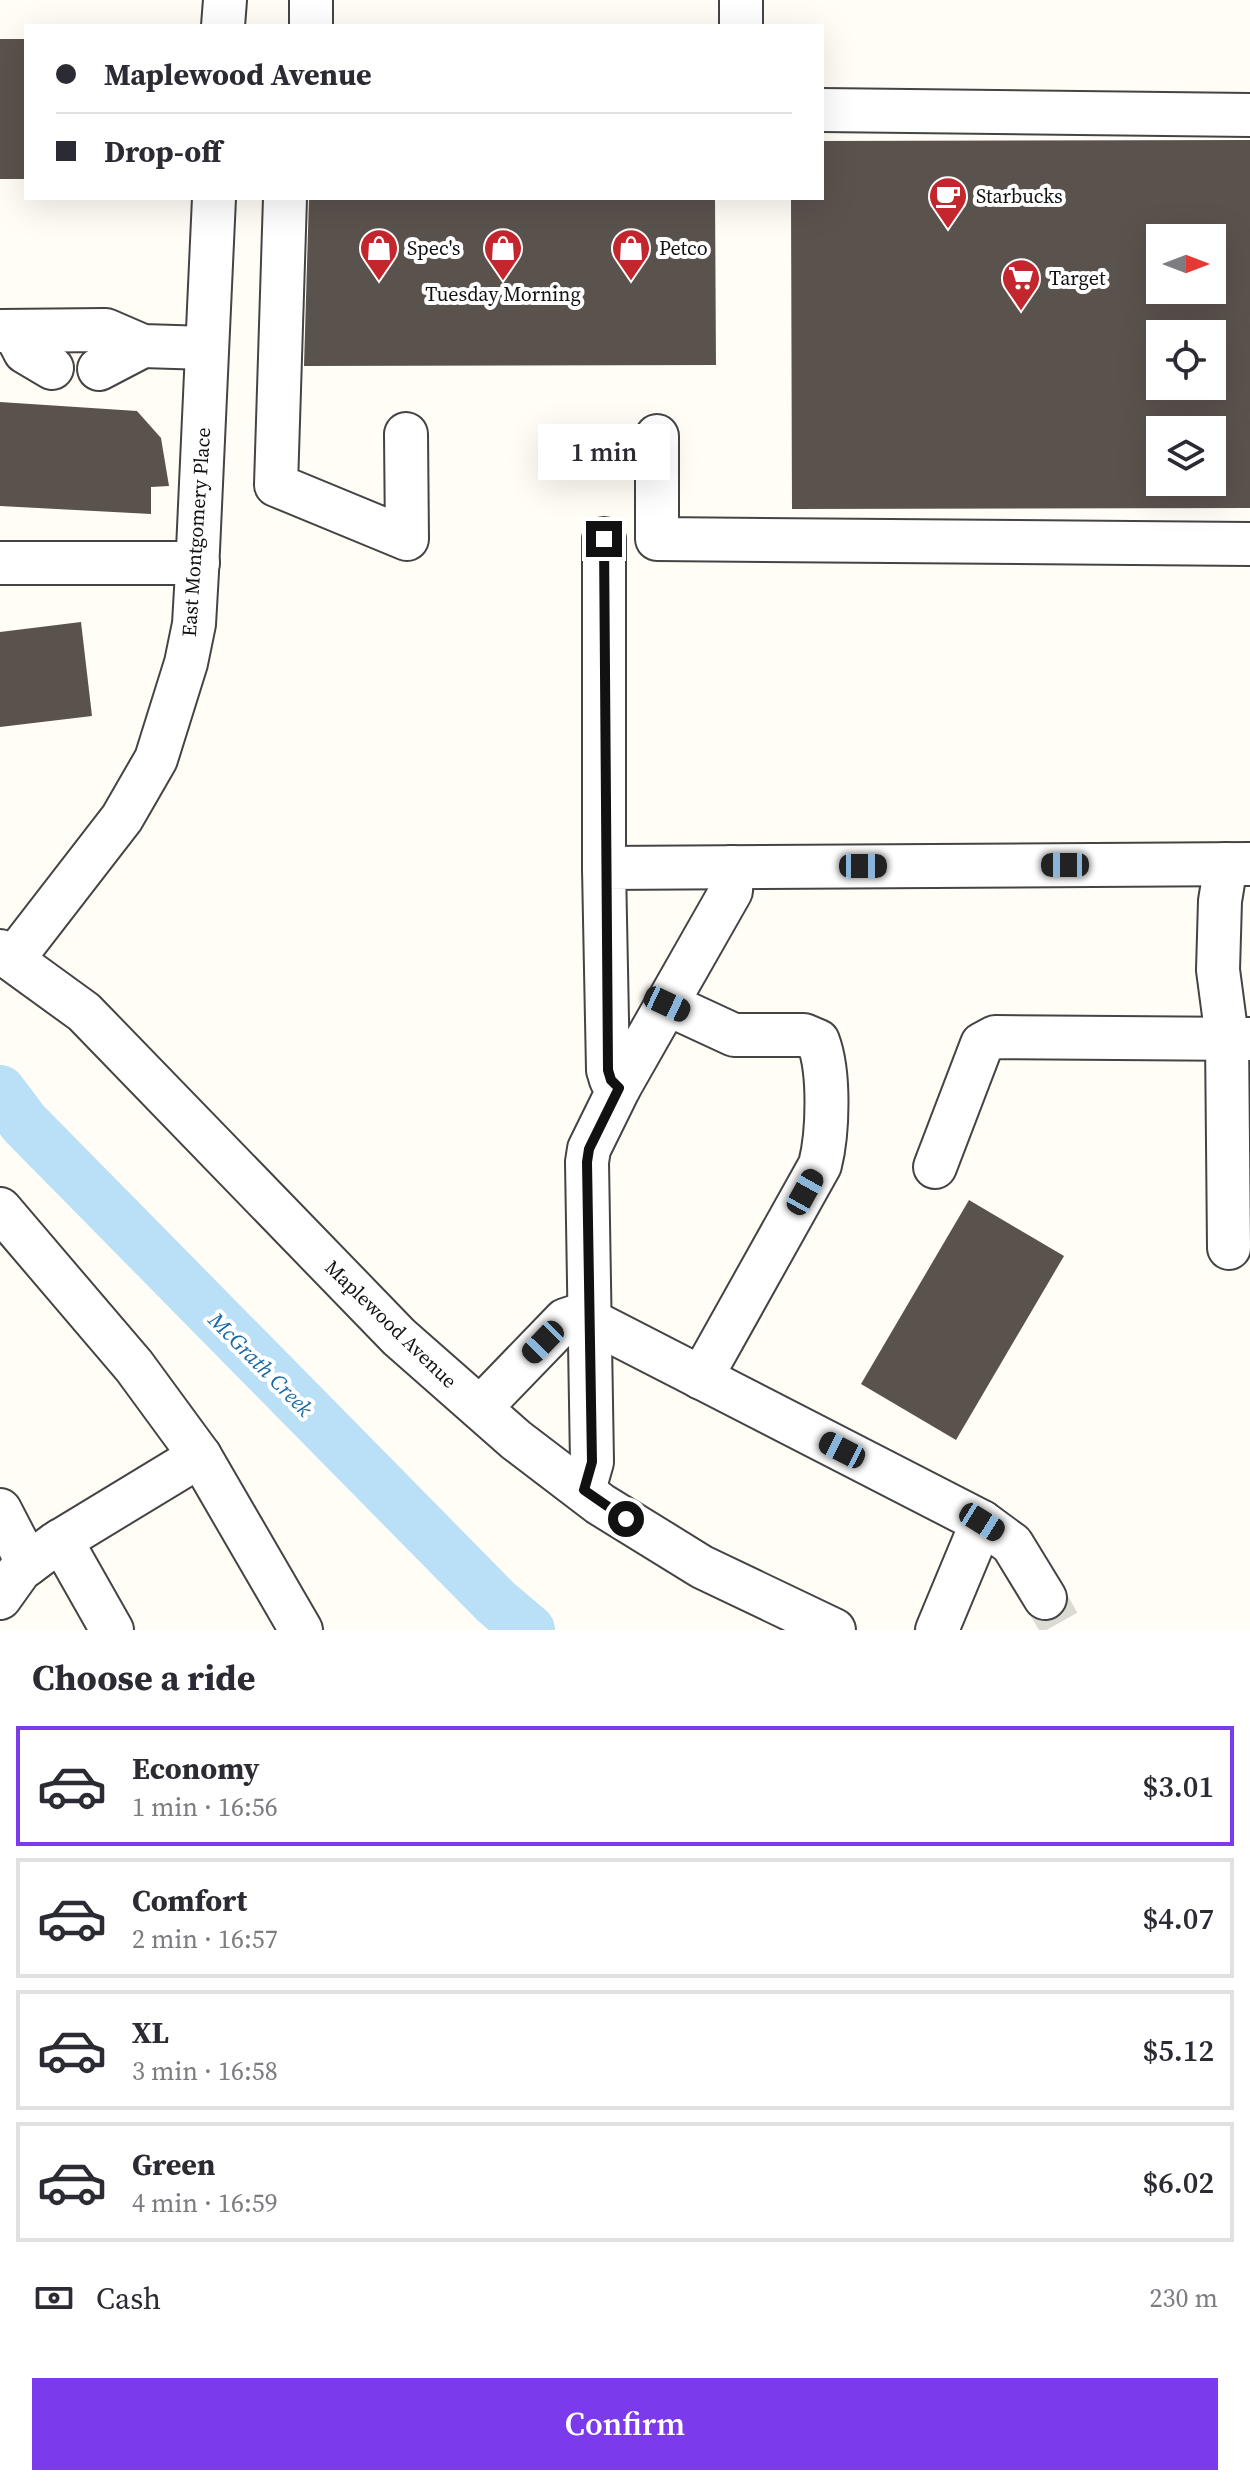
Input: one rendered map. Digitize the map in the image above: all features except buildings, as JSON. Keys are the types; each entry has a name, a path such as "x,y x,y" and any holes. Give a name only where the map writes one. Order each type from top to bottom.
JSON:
{"street":[{"path":"223,24 225,0"},
{"path":"311,0 311,24"},
{"path":"741,0 741,24"},
{"path":"824,110 1250,115"},
{"name":"East Montgomery Place","path":"6,955 122,818 156,759 186,663 194,624 198,563 214,200"},
{"path":"285,200 276,485 407,539 406,434"},
{"path":"7,331 106,330 143,346 207,348"},
{"path":"7,331 25,352 52,368"},
{"path":"99,369 143,346"},
{"path":"657,436 657,539 1250,544"},
{"path":"604,539 604,868 608,1070 611,1080 619,1088"},
{"path":"0,563 198,563"},
{"path":"604,868 1238,864 1220,901 1218,970 1238,1038 1229,1248"},
{"path":"584,1490 592,1462 589,1149 619,1088 731,891 732,867"},
{"name":"Maplewood Avenue","path":"6,955 84,1012 399,1337 516,1440 600,1504 702,1567 834,1630"},
{"path":"667,1004 734,1035 804,1035 818,1041 823,1056 825,1145 820,1165 701,1378"},
{"path":"935,1167 982,1044 995,1037 1238,1038"},
{"path":"0,1209 134,1366 200,1456 301,1630"},
{"path":"480,1408 565,1320 577,1316 589,1320 982,1522 1012,1544 1056,1617"},
{"path":"0,1598 44,1552 200,1456"},
{"path":"0,1510 44,1552 112,1630"},
{"path":"937,1630 982,1522"}],"waterway":[{"name":"McGrath Creek","path":"0,1091 24,1123 496,1602 529,1630"}],"tunnel":[{"path":"1045,1598 1059,1623"}],"place":[{"name":"Starbucks","path":"948,230"},
{"name":"Spec's","path":"379,282"},
{"name":"Tuesday Morning","path":"503,282"},
{"name":"Petco","path":"631,282"},
{"name":"Target","path":"1021,312"}],"route":[{"path":"604,539 604,868 608,1070 611,1080 619,1088 589,1149 587,1162 592,1462 584,1490 600,1504 626,1519"}]}
